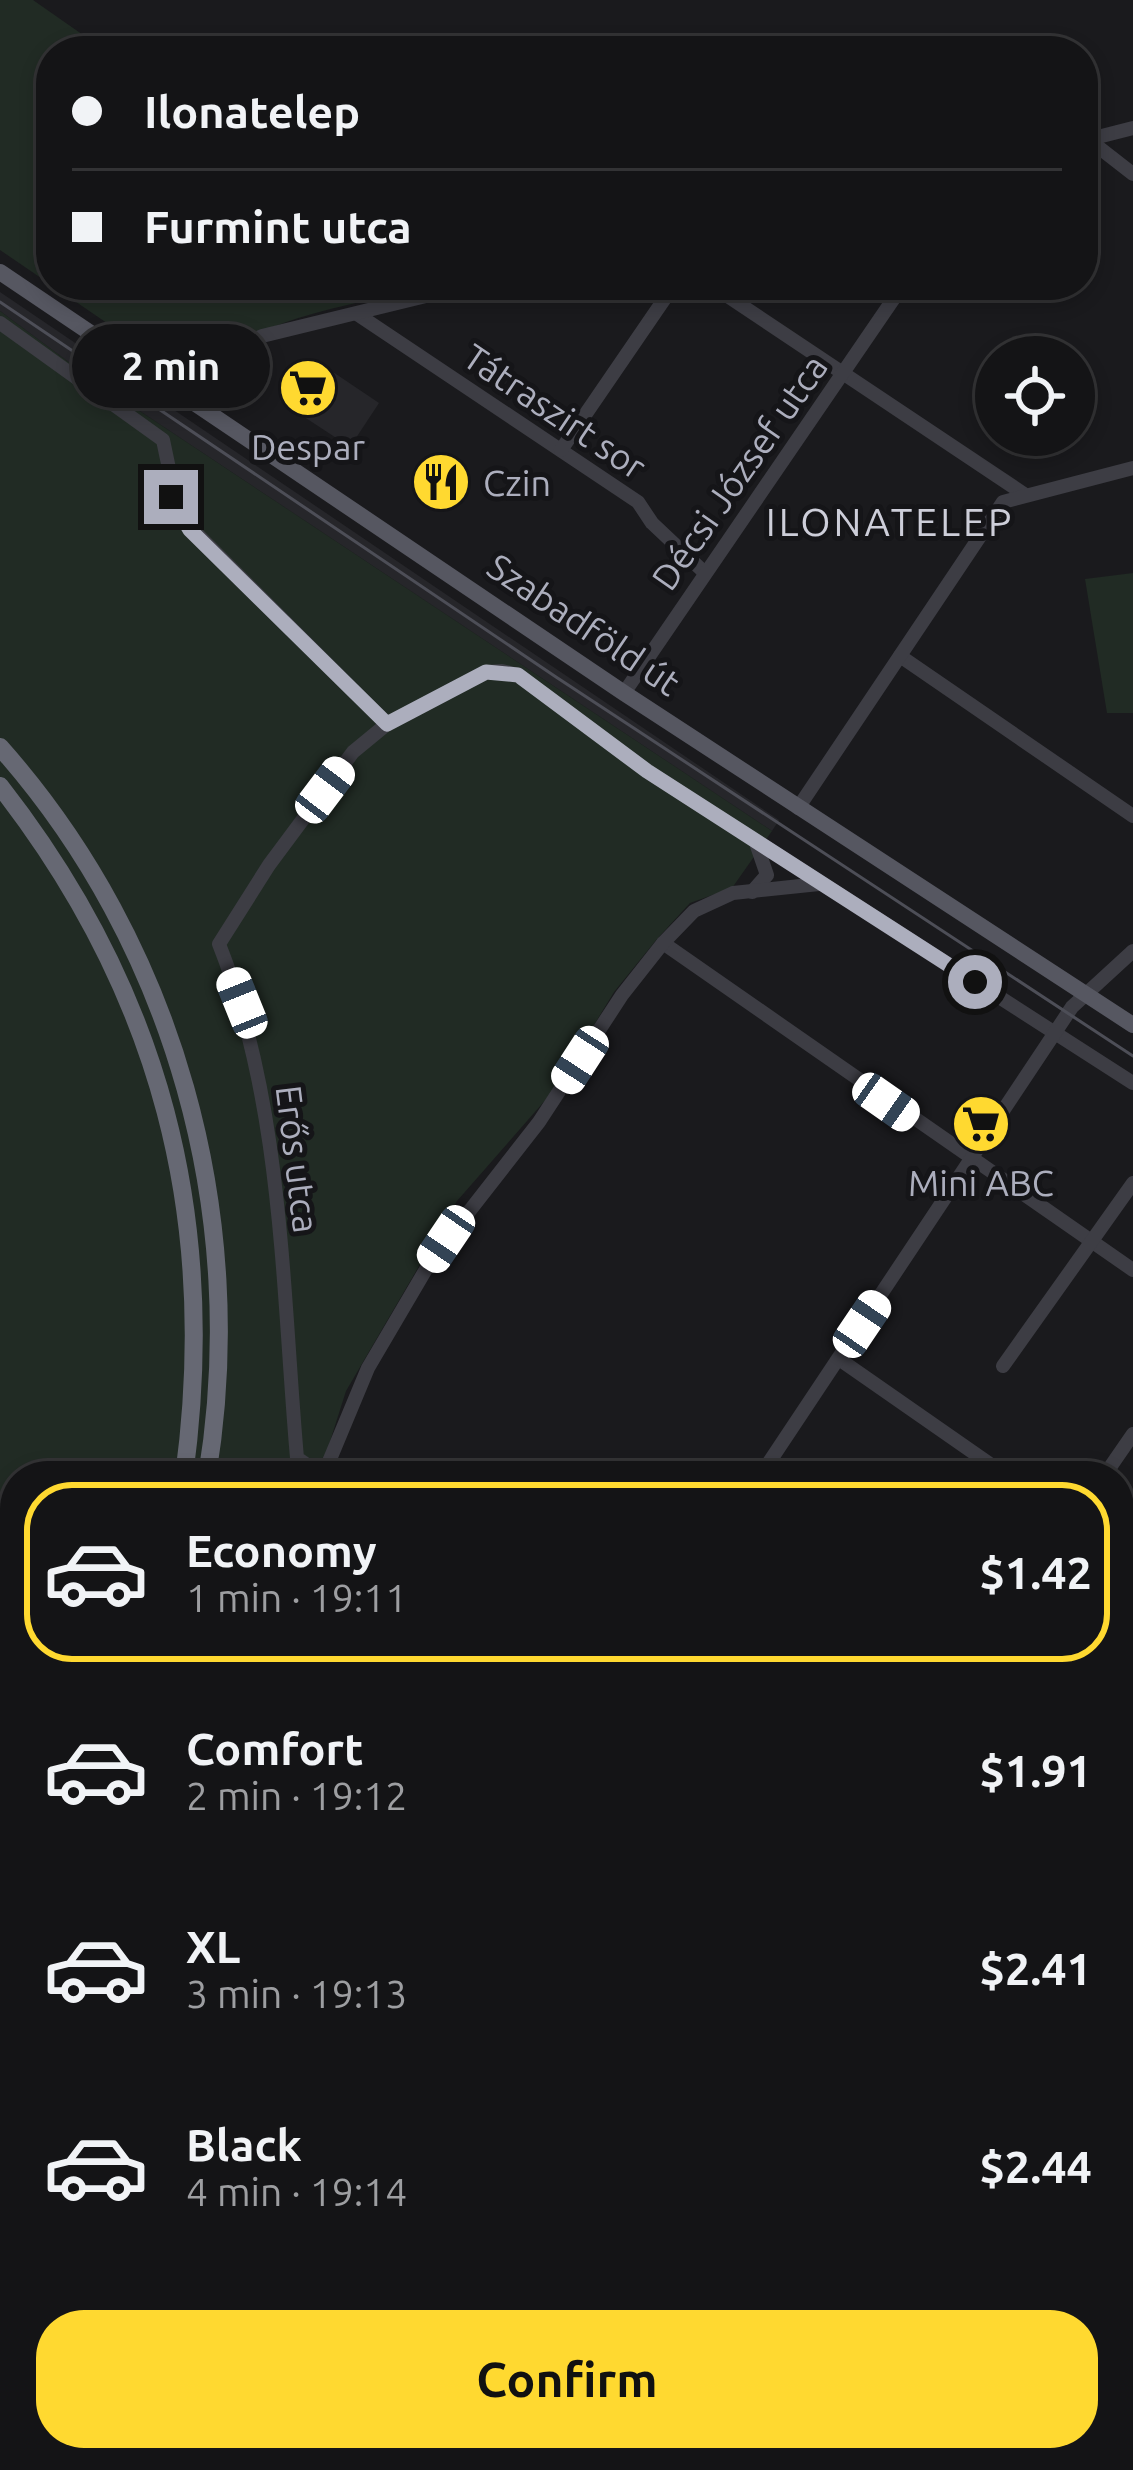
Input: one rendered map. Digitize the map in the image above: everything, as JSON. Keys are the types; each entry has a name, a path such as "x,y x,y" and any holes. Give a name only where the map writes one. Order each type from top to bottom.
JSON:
{"highway":[{"path":"0,747 85,860 134,949 172,1038 200,1142 216,1264 219,1348 208,1461"},
{"path":"0,786 50,853 104,944 141,1028 169,1117 184,1189 195,1296 195,1372 186,1461"}],"main road":[{"name":"Szabadföld út","path":"0,272 36,296"},
{"name":"Szabadföld út","path":"42,300 624,693 1133,1025"}],"street":[{"path":"1098,137 1133,128"},
{"path":"1098,149 1133,174"},
{"path":"192,400 234,349 262,336 412,300"},
{"path":"561,450 664,300"},
{"path":"732,300 1024,494"},
{"name":"Décsi József utca","path":"624,693 893,300"},
{"name":"Tátraszirt sor","path":"357,314 638,502 652,523 705,573"},
{"path":"0,323 163,440 179,516 387,724"},
{"path":"798,808 1004,502 1133,468"},
{"path":"900,656 1133,816"},
{"name":"Erős utca","path":"297,1458 275,1191 246,1019 218,944 269,865 353,752 387,724 486,672 518,675 647,771 751,838"},
{"path":"751,838 1133,1083"},
{"path":"751,838 768,864 767,875 752,892"},
{"path":"329,1461 368,1368 432,1259 539,1122 622,995 663,944 694,911 733,893 824,884"},
{"path":"663,944 1133,1270"},
{"path":"770,1461 1085,994 1133,951"},
{"path":"1003,1366 1133,1183"},
{"path":"839,1359 985,1461"},
{"path":"1114,1461 1133,1434"},
{"path":"296,1461 301,1461"}],"shaded area":[{"path":"0,0 33,0 85,36 36,36 36,275 0,250"},
{"path":"0,292 779,820 772,831 90,378 0,311"},
{"path":"73,300 372,300 276,326 183,375"},
{"path":"0,311 90,378 772,831 732,888 690,903 657,939 614,992 555,1089 457,1201 346,1391 324,1461 0,1461"},
{"path":"324,366 379,403 350,447 280,401 301,369"},
{"path":"1133,573 1133,713 1107,713 1085,579"}],"tram line":[{"path":"0,302 556,677 1133,1056"}],"place":[{"name":"Despar","path":"308,388"},
{"name":"Czin","path":"441,482"},
{"name":"Mini ABC","path":"981,1124"}],"district":[{"name":"ILONATELEP","path":"890,521"}],"route":[{"path":"171,497 190,530 387,724 486,672 518,675 647,771 975,982"}]}
